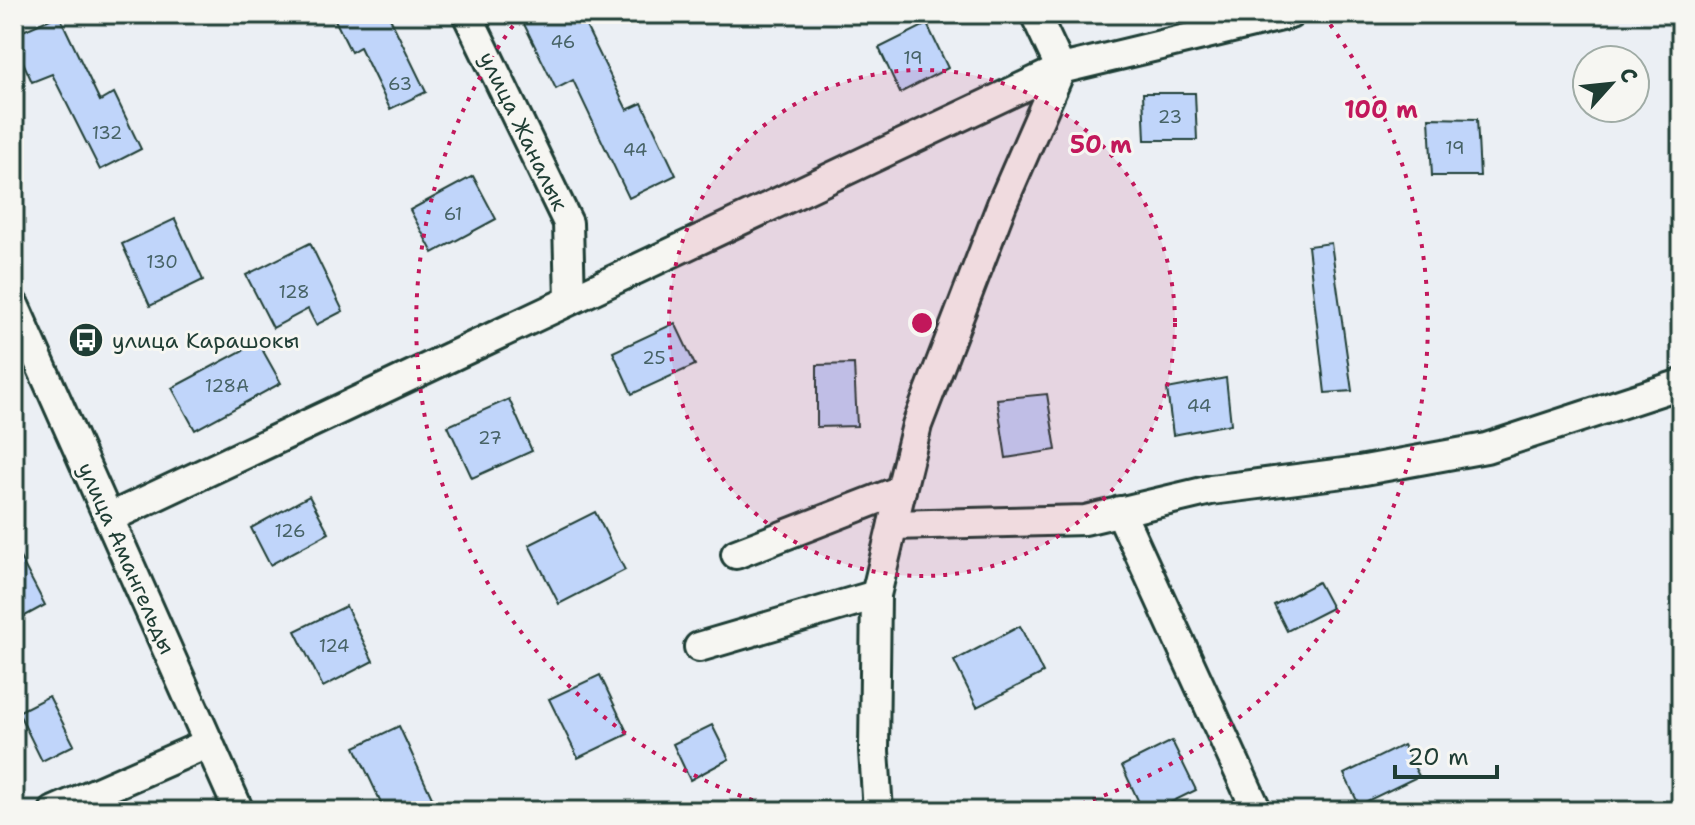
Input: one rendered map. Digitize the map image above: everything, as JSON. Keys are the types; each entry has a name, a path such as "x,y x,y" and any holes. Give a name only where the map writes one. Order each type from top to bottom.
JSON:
{"street":[{"name":"улица Жаналык","path":"467,14 568,223 570,300"},
{"path":"878,811 874,751 876,595 917,425 1002,204 1061,69 1035,14"},
{"path":"109,518 1061,69 1290,14"},
{"name":"улица Амангельды","path":"14,305 239,811"},
{"path":"893,525 1085,520 1211,490 1359,471 1486,448 1681,384"},
{"path":"736,554 901,490"},
{"path":"1120,511 1257,811"},
{"path":"699,647 876,595"},
{"path":"54,811 209,743"}],"building":[{"path":"332,14 388,14 426,92 390,109 360,47 351,52"},
{"path":"519,14 580,14 627,110 642,103 676,175 629,198 573,80 556,89"},
{"path":"59,15 100,101 114,93 141,149 100,170 52,74 32,82 14,42 14,35"},
{"path":"927,24 948,68 900,93 879,48"},
{"path":"1143,93 1195,93 1197,140 1145,140"},
{"path":"1429,118 1477,119 1480,176 1432,176"},
{"path":"473,176 496,219 433,253 410,210"},
{"path":"175,219 203,280 150,306 122,244"},
{"path":"310,243 343,311 316,325 308,309 273,328 246,275"},
{"path":"1331,243 1352,391 1325,393 1308,246"},
{"path":"675,323 695,365 632,394 613,352"},
{"path":"258,342 281,383 195,430 172,388"},
{"path":"854,364 857,426 817,427 817,365"},
{"path":"1226,378 1231,424 1173,435 1167,389"},
{"path":"1047,394 1056,450 1006,458 997,399"},
{"path":"509,399 532,451 472,478 448,426"},
{"path":"309,496 329,533 270,565 251,528"},
{"path":"595,512 625,570 559,604 529,545"},
{"path":"14,546 45,605 14,622"},
{"path":"1318,582 1332,608 1287,631 1274,605"},
{"path":"346,606 373,661 323,687 295,631"},
{"path":"1020,626 1043,673 977,707 954,661"},
{"path":"600,675 628,734 578,758 549,699"},
{"path":"49,696 74,745 42,761 18,712"},
{"path":"712,725 729,759 690,780 673,744"},
{"path":"399,726 438,811 385,811 355,747"},
{"path":"1172,741 1196,790 1153,811 1143,811 1122,766"},
{"path":"1403,745 1419,776 1359,805 1344,774"}],"place":[{"name":"улица Карашокы","path":"86,340"}]}
